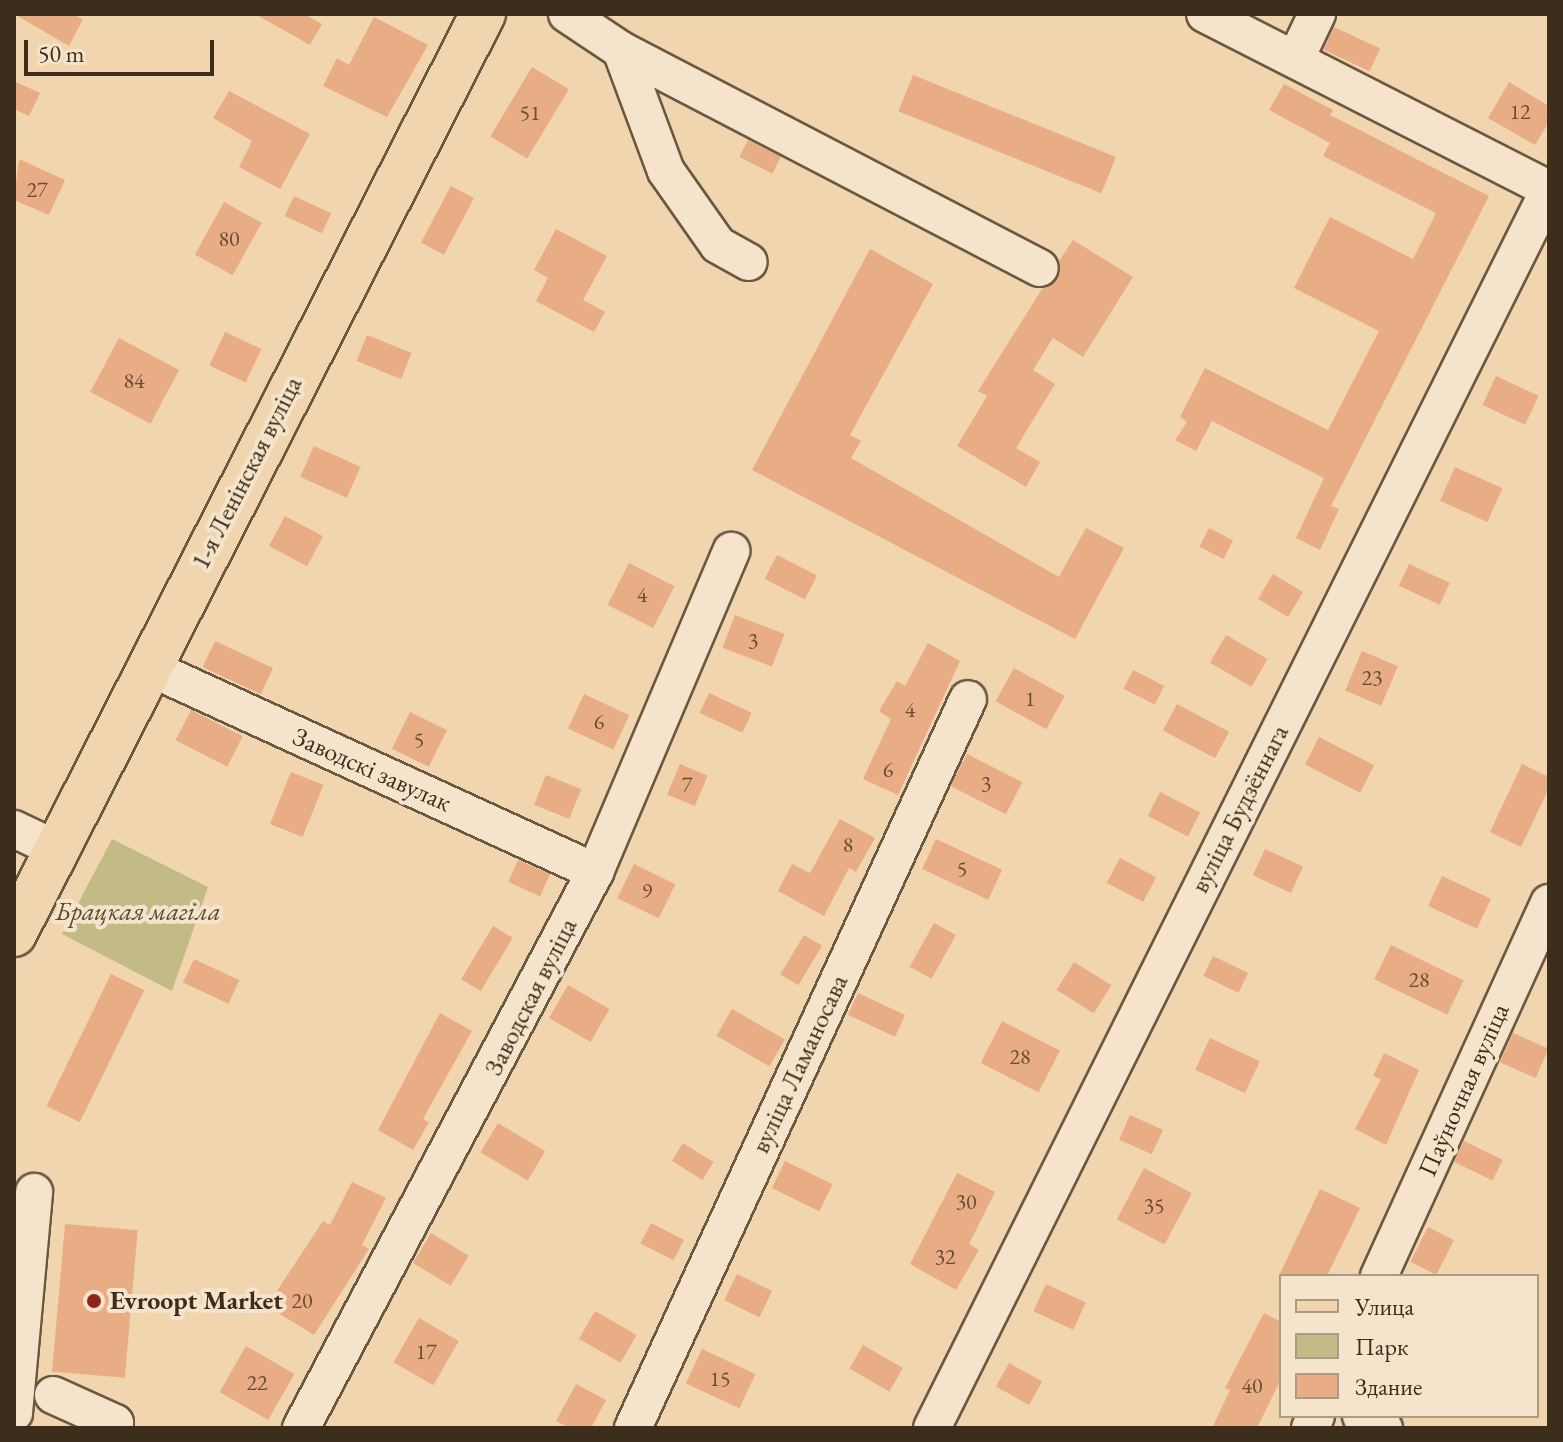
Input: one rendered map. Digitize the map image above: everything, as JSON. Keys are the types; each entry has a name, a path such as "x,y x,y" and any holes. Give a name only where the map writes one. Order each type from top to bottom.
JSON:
{"main road":[{"name":"1-я Ленінская вуліца","path":"14,934 483,14"}],"street":[{"path":"567,14 621,50 1040,268"},
{"path":"1205,14 1549,190"},
{"path":"1296,58 1317,14"},
{"path":"621,50 666,171 718,245 749,262"},
{"name":"вуліца Будзённага","path":"932,1428 1549,190"},
{"name":"Заводская вуліца","path":"301,1428 595,872 731,551"},
{"name":"Заводскі завулак","path":"148,667 595,872"},
{"name":"вуліца Ламаносава","path":"633,1428 968,699"},
{"path":"14,829 56,849"},
{"name":"Паўночная вуліца","path":"1380,1274 1549,903"},
{"path":"14,1413 34,1192"},
{"path":"53,1395 115,1423 114,1428"},
{"path":"1365,1418 1384,1428"}],"green space":[{"name":"Брацкая магіла","path":"112,839 208,887 172,991 62,934"}],"building":[{"path":"14,14 72,14 83,19 69,46"},
{"path":"255,14 304,14 322,24 310,45"},
{"path":"374,17 428,45 387,117 323,86 337,58 349,65"},
{"path":"1334,27 1380,49 1370,71 1323,50"},
{"path":"532,67 569,89 527,159 490,136"},
{"path":"913,75 1116,157 1101,193 898,111"},
{"path":"14,81 40,93 29,116 14,109"},
{"path":"1509,82 1549,106 1549,122 1535,145 1488,118"},
{"path":"1284,84 1333,110 1330,115 1489,196 1331,506 1339,509 1320,550 1296,538 1324,478 1212,421 1196,451 1175,440 1187,422 1180,417 1205,368 1328,430 1379,331 1294,288 1330,217 1413,259 1436,213 1323,156 1330,143 1269,110"},
{"path":"229,91 310,134 280,189 239,167 252,141 213,118"},
{"path":"748,140 781,157 772,174 739,157"},
{"path":"19,159 65,180 49,215 14,200"},
{"path":"451,186 474,198 444,255 421,243"},
{"path":"294,196 331,213 322,233 285,216"},
{"path":"224,202 262,223 233,275 195,254"},
{"path":"556,229 607,256 583,300 605,312 594,332 536,301 548,278 534,270"},
{"path":"1073,240 1133,277 1083,357 1053,338 1033,370 1055,384 1016,448 1040,462 1026,487 957,446 987,396 978,391 1042,289 1058,278 1059,261"},
{"path":"870,249 933,284 850,435 861,441 851,458 1059,577 1086,528 1124,548 1075,639 752,470"},
{"path":"225,332 261,349 246,382 209,366"},
{"path":"367,335 412,353 401,379 357,361"},
{"path":"119,338 179,370 150,424 90,392"},
{"path":"1496,376 1539,396 1525,425 1482,405"},
{"path":"314,446 361,467 347,498 300,477"},
{"path":"1455,467 1503,488 1487,522 1440,501"},
{"path":"285,516 323,536 307,566 269,546"},
{"path":"1209,528 1233,540 1224,559 1199,547"},
{"path":"777,555 817,575 805,599 765,579"},
{"path":"629,563 674,586 653,628 608,605"},
{"path":"1409,564 1450,583 1440,605 1399,586"},
{"path":"1273,574 1303,592 1288,617 1258,599"},
{"path":"735,615 784,634 772,667 722,648"},
{"path":"1226,635 1268,659 1252,687 1210,663"},
{"path":"215,641 273,668 261,694 203,667"},
{"path":"928,643 960,661 898,795 863,779 891,719 879,711 897,681 905,686"},
{"path":"1362,651 1398,666 1381,706 1345,691"},
{"path":"1014,668 1065,696 1046,729 996,701"},
{"path":"1133,670 1164,686 1155,705 1123,689"},
{"path":"709,693 752,713 742,733 700,713"},
{"path":"584,694 629,715 613,750 568,728"},
{"path":"1177,704 1229,732 1215,758 1163,730"},
{"path":"191,710 243,736 227,767 176,740"},
{"path":"410,712 447,730 429,767 392,749"},
{"path":"1319,737 1374,765 1360,793 1305,765"},
{"path":"967,754 1022,782 1006,814 951,786"},
{"path":"680,764 708,776 695,806 667,794"},
{"path":"1522,764 1549,777 1549,788 1521,847 1490,832"},
{"path":"291,772 323,785 302,837 270,824"},
{"path":"546,775 581,789 569,819 534,805"},
{"path":"1160,792 1200,812 1188,836 1148,816"},
{"path":"840,819 875,838 856,872 849,868 824,916 778,891 792,864 810,873"},
{"path":"936,839 1002,870 988,900 922,869"},
{"path":"1265,849 1303,867 1291,893 1253,875"},
{"path":"1120,858 1156,877 1143,902 1107,883"},
{"path":"518,860 550,874 540,896 508,882"},
{"path":"634,864 675,884 659,918 617,898"},
{"path":"1442,876 1491,899 1477,929 1428,906"},
{"path":"934,923 956,935 932,979 910,967"},
{"path":"493,926 513,938 481,991 461,979"},
{"path":"804,935 822,946 798,985 780,974"},
{"path":"1391,945 1464,981 1447,1015 1374,979"},
{"path":"1213,956 1248,973 1238,993 1203,976"},
{"path":"194,959 239,980 228,1004 183,983"},
{"path":"1074,962 1111,985 1094,1013 1057,990"},
{"path":"111,974 144,990 80,1122 47,1106"},
{"path":"568,985 610,1009 591,1042 549,1018"},
{"path":"858,993 905,1015 895,1037 848,1015"},
{"path":"732,1009 785,1040 769,1066 717,1036"},
{"path":"440,1013 472,1031 423,1119 429,1122 413,1150 378,1130"},
{"path":"1002,1021 1060,1051 1039,1092 981,1063"},
{"path":"1513,1033 1549,1049 1536,1078 1500,1062"},
{"path":"1210,1038 1260,1061 1245,1093 1195,1070"},
{"path":"1384,1053 1419,1070 1386,1145 1355,1129 1381,1079 1373,1076"},
{"path":"1130,1115 1163,1130 1152,1154 1119,1140"},
{"path":"498,1123 545,1151 528,1180 480,1152"},
{"path":"1464,1141 1503,1160 1493,1181 1454,1162"},
{"path":"683,1143 714,1162 702,1180 672,1161"},
{"path":"785,1161 833,1184 819,1211 772,1188"},
{"path":"1144,1168 1192,1193 1164,1245 1117,1219"},
{"path":"957,1173 995,1192 969,1244 979,1250 956,1290 910,1264"},
{"path":"352,1182 386,1198 362,1245 369,1249 314,1335 267,1306 323,1221 330,1225"},
{"path":"1320,1189 1360,1208 1328,1274 1280,1274"},
{"path":"651,1223 684,1240 674,1260 641,1243"},
{"name":"Evroopt Market","path":"65,1224 138,1230 125,1378 52,1371"},
{"path":"1428,1227 1454,1240 1434,1274 1410,1262"},
{"path":"431,1233 469,1256 451,1286 413,1263"},
{"path":"737,1274 772,1291 759,1317 724,1300"},
{"path":"1046,1284 1086,1303 1073,1330 1033,1311"},
{"path":"595,1311 637,1335 621,1363 579,1339"},
{"path":"1264,1313 1279,1321 1279,1383 1257,1428 1212,1428 1230,1390 1225,1388"},
{"path":"419,1318 459,1341 433,1385 394,1362"},
{"path":"863,1345 903,1368 889,1391 850,1368"},
{"path":"246,1346 294,1374 268,1420 220,1392"},
{"path":"702,1349 755,1374 739,1408 686,1383"},
{"path":"1009,1363 1042,1381 1029,1405 996,1387"},
{"path":"576,1384 606,1400 591,1428 570,1428 556,1421"}],"place":[{"name":"Evroopt Market","path":"94,1301"}]}
